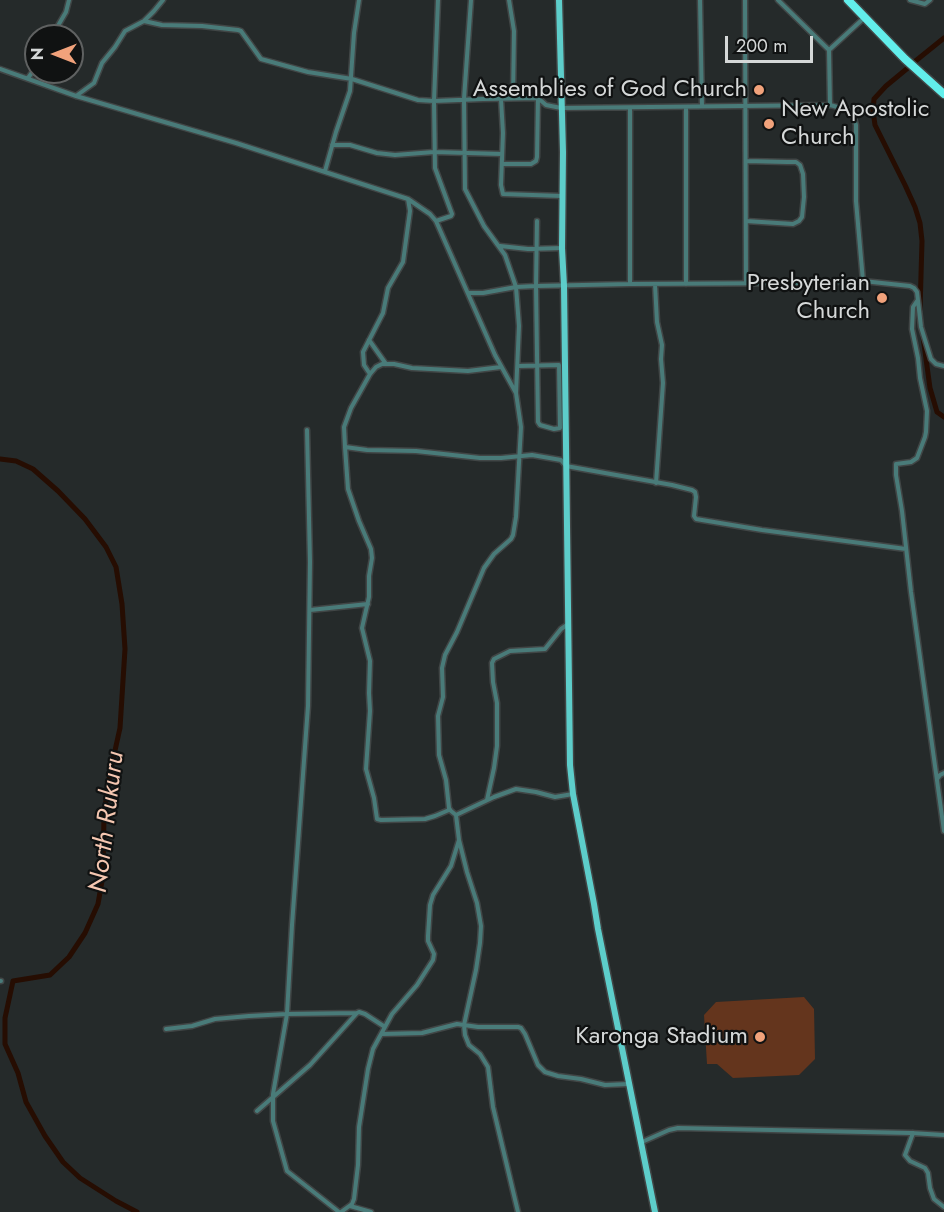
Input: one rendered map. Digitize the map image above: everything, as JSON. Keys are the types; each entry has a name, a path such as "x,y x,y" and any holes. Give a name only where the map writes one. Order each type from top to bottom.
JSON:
{"highway":[{"path":"848,0 944,94"}],"main road":[{"path":"559,0 564,286 562,364 566,466 570,765 573,794 655,1212"}],"street":[{"path":"59,24 66,12 69,0"},
{"path":"76,96 94,83 102,63 125,31 144,21 163,0"},
{"path":"325,171 350,91 359,0"},
{"path":"436,221 452,214 436,172 434,152 438,0"},
{"path":"471,0 464,99 465,184 468,196 484,226 510,266 516,287 519,326 516,393 520,420 516,517 511,539 494,554 484,568 443,661 443,697 438,716 439,751 447,785 449,810 456,815 459,840 477,903 481,926 478,963 464,1024 469,1045 480,1054 488,1067 493,1107 518,1212"},
{"path":"509,0 514,31 513,98"},
{"path":"700,0 702,106"},
{"path":"745,0 746,283"},
{"path":"778,0 830,50 830,105"},
{"path":"910,0 925,4 930,0"},
{"path":"830,50 865,17"},
{"path":"144,21 162,25 202,26 242,31 261,60 312,73 352,79 410,98 434,101 538,98 550,107 561,108 830,105 848,110 856,125 856,201 863,281"},
{"path":"0,69 24,77"},
{"path":"44,84 76,96 325,171 408,200 430,214 436,221 477,316 516,393"},
{"path":"502,164 531,164 536,161 538,98"},
{"path":"501,99 502,191 504,195 562,196"},
{"path":"630,107 630,284"},
{"path":"686,107 687,284"},
{"path":"332,145 350,145 377,153 395,155 434,152 502,154"},
{"path":"746,161 796,162 800,165 803,174 804,197 802,217 793,224 746,221"},
{"path":"370,374 364,365 363,352 383,313 388,288 403,262 410,211 408,200"},
{"path":"518,366 538,366 562,364 560,428 554,429 540,425 538,422 538,366 536,286 537,221"},
{"path":"499,246 528,249 562,248"},
{"path":"469,293 516,287 630,284 863,281 913,287 917,292 921,327 932,359 936,364 944,366"},
{"path":"655,284 657,322 662,345 663,383 656,483"},
{"path":"917,301 912,311 913,337 928,414 925,437 917,458 911,462 896,465 910,592 944,831"},
{"path":"369,340 386,364"},
{"path":"449,810 425,819 377,819 366,769 370,711 370,661 362,628 370,590 370,549 348,489 344,427 348,415 376,367 394,364 412,368 468,371 501,367"},
{"path":"307,430 310,610 308,706 292,914 288,1014 273,1094 274,1126 287,1172 340,1212 354,1202 359,1127 373,1049 392,1014 417,986 433,960 434,954 428,941 430,905 433,895 451,866 459,840"},
{"path":"345,447 480,458 536,456 561,460 566,466 672,485 695,492 694,516 696,519 906,549"},
{"path":"310,610 368,604"},
{"path":"487,800 496,755 497,703 492,663 494,659 510,651 545,649 567,625"},
{"path":"937,780 944,773"},
{"path":"456,815 516,789 555,797 573,794"},
{"path":"166,1029 192,1026 215,1019 288,1014 357,1014 359,1012 385,1027"},
{"path":"257,1111 310,1065 357,1014"},
{"path":"382,1034 422,1033 450,1025 464,1024 473,1027 518,1027 525,1034 538,1065 545,1072 605,1085 629,1084"},
{"path":"642,1142 678,1128 944,1135"},
{"path":"913,1133 905,1155 910,1161 925,1168 934,1199 944,1207"},
{"path":"350,1206 371,1212"}],"shaded area":[{"name":"Karonga Stadium","path":"804,997 814,1009 815,1059 799,1075 733,1078 717,1064 707,1064 704,1015 716,1002"}],"waterway":[{"path":"913,63 944,38"},
{"path":"909,67 874,99 873,111 875,125 905,185 920,223 922,241 920,310"},
{"path":"923,337 930,388 937,412 944,417"},
{"name":"North Rukuru","path":"0,459 16,461 33,469 85,519 106,547 116,567 122,604 125,649 120,728 104,814 103,875 98,904 85,933 69,957 50,975 13,981 5,1018 5,1044 18,1073 26,1102 63,1162 80,1178 137,1212"}],"place":[{"name":"Assemblies of God Church","path":"759,90"},
{"name":"New Apostolic Church","path":"769,124"},
{"name":"Presbyterian Church","path":"882,298"},
{"name":"Karonga Stadium","path":"760,1037"}]}
